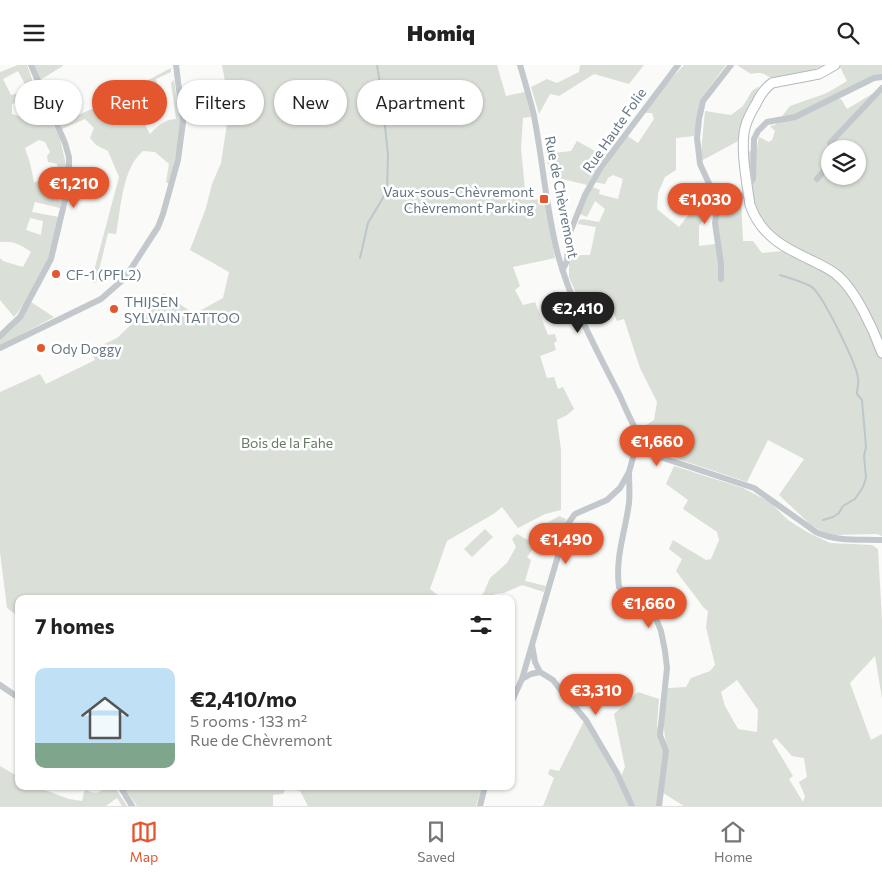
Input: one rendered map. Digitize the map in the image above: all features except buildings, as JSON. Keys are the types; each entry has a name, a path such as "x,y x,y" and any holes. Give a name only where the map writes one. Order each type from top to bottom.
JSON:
{"main road":[{"path":"835,65 818,74 772,83 761,94 746,122 744,131 743,143 748,190 753,215 767,233 784,247 834,272 846,284 862,310 882,353"}],"street":[{"path":"0,336 20,317 51,259 70,183 69,157 65,143 31,65"},
{"path":"0,348 101,299 126,278 158,227 166,207 178,160 183,122 176,65"},
{"name":"Rue de Chèvremont","path":"520,65 534,116 550,218 558,255 597,351 646,445 663,458 754,488 826,537 882,540"},
{"name":"Rue Haute Folie","path":"563,269 567,261 569,235 585,195 601,167 678,65"},
{"path":"721,279 721,264 715,223 718,203 700,163 698,129 703,101 731,65"},
{"path":"718,203 748,190 753,179 754,139 767,121 795,117 874,79 882,77"},
{"path":"833,140 882,89"},
{"path":"817,179 821,174"},
{"path":"515,694 522,679 568,525 575,514 607,500 620,488 634,454 646,445"},
{"path":"628,472 629,504 618,556 619,587 624,592 642,598 653,611 662,631 667,668 660,735 666,751 659,806"},
{"path":"531,644 540,672 554,680 586,720 617,773 632,806"},
{"path":"522,679 540,672"},
{"path":"0,685 15,695"},
{"path":"122,790 132,806"},
{"path":"480,806 484,790"}],"green space":[{"path":"18,65 27,65 32,80 23,80 18,71 3,79 11,95 15,94 12,114 15,115 15,125 53,125 60,139 68,173 60,208 35,202 32,212 59,217 52,248 28,298 14,317 0,300 0,258 3,261 23,267 31,252 16,244 0,242 0,72","holes":["39,140 45,142 50,152 47,156 48,162 57,164 59,178 34,182 25,148","30,218 43,221 41,235 26,230"]},
{"path":"33,65 63,65 63,66 40,80"},
{"name":"Bois de la Fahe","path":"222,65 497,65 506,96 525,92 531,117 523,118 521,148 526,200 544,199 555,258 513,267 520,286 515,290 523,305 535,302 548,335 555,334 557,341 554,343 556,350 540,356 547,378 554,377 558,389 563,387 574,409 557,420 561,450 561,510 545,514 518,528 502,507 447,541 430,589 438,595 15,595 15,614 7,608 0,552 0,392 40,374 46,384 95,360 90,351 117,338 164,293 194,314 223,298 229,272 190,250 221,163 227,125 264,125 264,80 225,80"},
{"path":"580,65 644,65 629,84 594,74 559,96 550,94 539,114 531,87 547,79 557,83 579,72"},
{"path":"684,65 726,65 701,99 694,136 676,138 676,170 665,177 658,193 657,209 679,227 689,214 695,215 708,197 714,203 699,226 699,246 715,244 715,221 721,203 741,202 743,241 753,241 762,253 782,251 779,242 766,226 756,206 747,153 757,147 759,137 769,142 772,140 775,131 770,126 775,125 790,106 827,93 847,81 839,65 882,65 882,75 829,98 841,99 847,109 882,88 882,536 877,534 833,535 811,525 779,495 804,459 768,440 747,482 663,454 649,445 643,427 654,420 657,402 640,368 624,319 617,321 610,304 586,316 569,277 569,255 590,255 596,227 578,224 579,220 599,222 605,209 595,201 587,217 577,213 590,186 600,190 599,194 618,199 623,179 613,175 608,178 605,184 593,182 626,135 638,143 654,119 652,113 645,113 664,86"},
{"path":"737,65 825,65 800,73 771,78 760,73 751,74"},
{"path":"171,68 171,72 156,80 148,80"},
{"path":"174,80 177,100 177,125 181,125 181,127 170,185 166,182 169,164 155,152 143,151 136,158 123,189 116,234 108,233 96,283 91,282 119,177 108,151 96,145 90,138 94,128 85,119 82,120 82,113 92,109 92,125 145,125 150,134 160,125 167,125 167,121 176,119 171,83"},
{"path":"759,86 739,129 740,140 701,161 705,111 731,115 743,106 752,91"},
{"path":"61,125 71,125 62,129"},
{"path":"577,141 604,156 587,185 550,176 546,154 571,151"},
{"path":"31,302 54,317 0,346 0,339 18,322"},
{"path":"674,466 743,488 770,502 788,520 830,543 872,545 878,549 882,620 882,698 875,656 850,683 871,740 882,734 882,806 684,806 663,793 657,806 635,806 621,776 625,767 614,714 638,692 659,699 657,725 661,743 666,742 664,715 668,688 686,687 691,678 710,671 715,665 706,627 708,611 676,571 682,559 669,549 673,540 706,560 711,559 719,540 717,532 683,509 688,500 666,484","holes":["737,680 758,710 757,732 738,729 725,706 721,692","776,738 792,756 804,758 807,777 799,782 805,796 803,802 789,779 793,776 772,741"]},
{"path":"559,516 566,519 563,530 551,525 527,557 531,560 525,581 546,586 544,592 522,585 504,593 482,595 490,578 507,563 516,547 512,539 517,534 528,540 540,527"},
{"path":"485,529 493,537 472,557 464,549"},
{"path":"584,721 604,754 631,806 543,806 554,778 548,774 550,769 559,771"},
{"path":"0,766 15,775 15,790 45,790 69,799 82,801 86,790 97,793 102,790 117,790 127,806 122,806 117,798 106,806 0,806"},
{"path":"126,790 285,790 283,794 273,795 273,806 137,806"},
{"path":"295,790 481,790 476,806 308,806 300,791"}],"waterway":[{"path":"360,258 368,223 387,191 388,155 377,65"},
{"path":"780,275 807,284 818,294 832,317 852,359 858,378 857,394 862,400 866,447 864,456 866,478 863,487 855,499 843,506 839,513 833,517 823,520"}],"place":[{"name":"Vaux-sous-Chèvremont Chèvremont Parking","path":"544,199"},
{"name":"CF-1 (PFL2)","path":"56,274"},
{"name":"THIJSEN SYLVAIN TATTOO","path":"114,309"},
{"name":"Ody Doggy","path":"41,348"}]}
